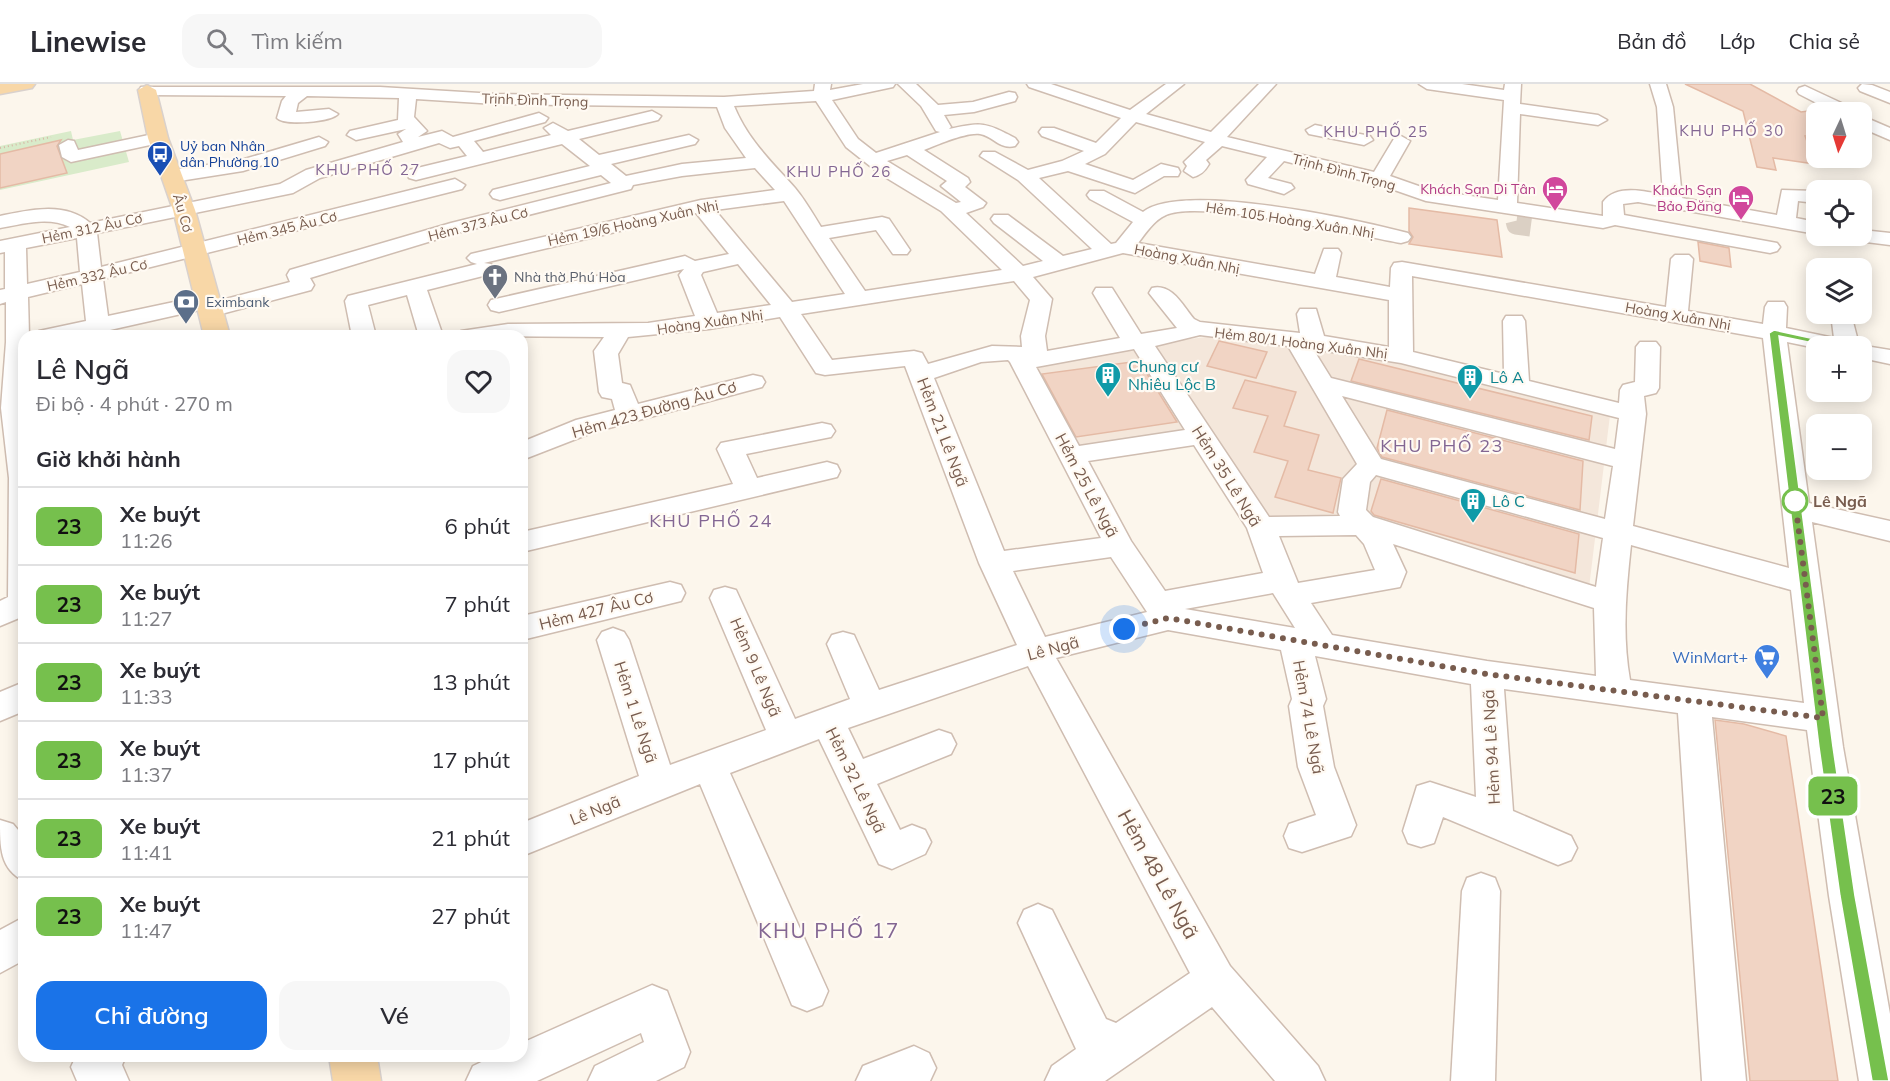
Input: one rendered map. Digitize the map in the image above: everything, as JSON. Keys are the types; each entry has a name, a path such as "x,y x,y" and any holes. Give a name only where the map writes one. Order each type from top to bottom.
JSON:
{"main road":[{"path":"0,88 5,84"},
{"path":"0,88 26,84"},
{"name":"Âu Cơ","path":"146,91 158,138 184,210 193,252 215,330"},
{"path":"354,1062 357,1081"}],"street":[{"path":"176,89 206,84"},
{"path":"496,99 572,84"},
{"path":"753,101 757,84"},
{"name":"Trịnh Đình Trọng","path":"146,91 176,89 252,93 297,89 515,100 606,99 724,102 753,101 822,90 887,84"},
{"path":"906,84 928,103 947,135"},
{"name":"Trịnh Đình Trọng","path":"1035,84 1133,116 1288,156 1312,171 1379,179 1407,204 1603,222 1615,219 1770,247"},
{"path":"1025,176 1069,165 1099,150 1133,116 1176,84"},
{"path":"1190,188 1200,164 1193,162 1268,84"},
{"path":"1427,84 1512,96 1598,120"},
{"path":"1658,84 1665,107 1673,201"},
{"path":"1813,87 1833,102"},
{"path":"1866,88 1890,98"},
{"path":"297,89 290,101 286,118 329,114"},
{"path":"822,90 848,138 873,159 965,223 1019,274"},
{"path":"146,91 252,93"},
{"path":"408,93 407,117 418,131 407,134 413,143"},
{"path":"1512,96 1520,215"},
{"path":"933,111 974,106 1009,97"},
{"path":"515,100 565,136 622,182"},
{"path":"724,102 734,128 789,194 860,300"},
{"path":"397,174 441,168 652,116"},
{"path":"365,117 407,117"},
{"path":"356,135 407,117"},
{"path":"478,158 464,139 539,118"},
{"path":"1872,126 1888,134"},
{"path":"1284,188 1255,180 1288,156 1317,127 1366,141 1399,145 1379,179"},
{"path":"873,159 910,149 947,135 982,128 1010,142"},
{"path":"1048,132 1099,150"},
{"path":"848,138 869,135"},
{"name":"Hẻm 312 Âu Cơ","path":"8,246 161,212 184,210 286,189 313,174 413,143 442,136 450,142 464,139"},
{"path":"68,146 71,157 158,138"},
{"path":"500,194 689,140"},
{"path":"173,176 243,165 319,142"},
{"path":"910,149 961,183 951,186 976,203 965,223"},
{"path":"383,153 402,182 375,194 390,224 466,198 441,168"},
{"path":"989,156 1025,176 1114,248"},
{"name":"Hẻm 373 Âu Cơ","path":"208,306 303,285 298,275 390,224 458,227 486,222 624,185 622,182 682,170 760,162"},
{"path":"243,165 247,186"},
{"path":"1069,165 1135,187 1161,170 1171,172"},
{"name":"Hẻm 105 Hoàng Xuân Nhị","path":"1114,248 1159,210 1190,188 1280,216 1401,237"},
{"name":"Hẻm 19/6 Hoàng Xuân Nhị","path":"477,258 701,206 789,194"},
{"path":"1786,222 1789,194 1806,196"},
{"path":"1097,195 1144,225 1217,246"},
{"path":"1615,219 1613,202 1622,197 1673,201 1806,226"},
{"path":"1401,356 1401,237 1407,204"},
{"path":"701,206 788,311"},
{"path":"674,212 686,229"},
{"path":"0,222 35,216 65,216 80,223 86,230 98,330"},
{"path":"965,223 999,218 1058,263"},
{"path":"363,330 356,301 415,286 477,258 497,242 486,222"},
{"name":"Hẻm 345 Âu Cơ","path":"193,252 390,224"},
{"path":"816,234 882,224 900,250"},
{"path":"458,227 477,258 499,305 508,330"},
{"path":"1872,237 1890,239"},
{"path":"8,246 8,295 14,343 16,606"},
{"name":"Hoàng Xuân Nhị","path":"528,331 648,330 788,311 1019,274 1114,248 1335,269 1400,295"},
{"name":"Hẻm 332 Âu Cơ","path":"8,295 193,252"},
{"path":"709,322 690,275 696,267 743,257"},
{"path":"1282,257 1335,269"},
{"path":"1676,315 1682,259"},
{"path":"499,305 685,262"},
{"name":"Hoàng Xuân Nhị","path":"1402,268 1676,315 1775,320 1816,336"},
{"name":"Hẻm 25 Lê Ngã","path":"1019,274 1041,299 1032,333 1030,360 1072,456 1119,546 1163,611"},
{"path":"415,286 429,330"},
{"path":"1160,292 1185,324 1195,328"},
{"name":"Hẻm 35 Lê Ngã","path":"1104,293 1261,527 1309,643"},
{"path":"102,330 208,306"},
{"name":"Hẻm 21 Lê Ngã","path":"788,311 825,368 914,358 994,563 1036,651"},
{"path":"1308,314 1305,341 1322,383 1371,465 1806,583"},
{"path":"1775,320 1823,718 1848,896 1881,1081"},
{"path":"1514,321 1517,386"},
{"name":"Hẻm 80/1 Hoàng Xuân Nhị","path":"1030,360 1188,333 1195,328 1305,341 1401,356 1633,414"},
{"path":"616,330 616,341 610,343 610,350 606,351 611,392 621,390 629,413"},
{"path":"1615,691 1610,658 1609,602 1620,531 1633,414 1632,390 1647,388 1648,347"},
{"path":"921,374 963,360 1007,352 1016,353 1030,360"},
{"path":"1872,353 1890,357"},
{"name":"Hẻm 423 Đường Âu Cơ","path":"528,450 585,426 753,382"},
{"path":"1322,383 1627,461"},
{"path":"749,489 730,449 822,431"},
{"path":"1072,456 1201,436"},
{"path":"1371,465 1357,479 1352,506 1352,512 1357,519 1366,525 1609,602"},
{"path":"528,541 827,471"},
{"path":"1796,509 1890,531"},
{"path":"1261,527 1366,525"},
{"path":"1163,611 1286,588 1389,579 1391,572 1387,561 1377,540 1366,525"},
{"path":"994,563 1119,546"},
{"name":"Hẻm 427 Âu Cơ","path":"528,627 670,592"},
{"name":"Hẻm 9 Lê Ngã","path":"725,598 786,737"},
{"name":"Lê Ngã","path":"528,838 659,784 869,706 1163,611 1309,643 1487,674 1823,718"},
{"name":"Hẻm 1 Lê Ngã","path":"613,639 659,784"},
{"name":"Hẻm 74 Lê Ngã","path":"1302,836 1338,825 1316,766 1306,706 1309,699 1309,643"},
{"path":"843,644 869,706"},
{"name":"Hẻm 48 Lê Ngã","path":"1036,651 1216,981 1303,1081"},
{"name":"Hẻm 94 Lê Ngã","path":"1487,674 1494,820"},
{"path":"0,708 18,698"},
{"path":"1694,701 1724,1081"},
{"name":"Hẻm 32 Lê Ngã","path":"827,721 892,852 912,842"},
{"path":"854,778 939,744"},
{"path":"709,765 807,991"},
{"name":"Hẻm 94 Lê Ngã","path":"1421,831 1430,797 1494,820 1558,849"},
{"path":"1473,1081 1481,891"},
{"path":"1038,923 1091,1034 1120,1046"},
{"path":"0,954 18,940"},
{"path":"1067,1081 1216,981"},
{"path":"488,1081 652,1006 669,1052 610,1081"}],"path":[{"path":"0,148 67,134 68,146"}],"shaded area":[{"path":"1214,336 1359,354 1610,415 1589,588 1375,521 1266,522 1150,344"},
{"name":"Chung cư Nhiêu Lộc B","path":"1135,347 1193,433 1077,451 1029,364"}],"green space":[{"path":"71,131 73,140 120,131 129,162 0,190 0,146"}],"building":[{"path":"1685,84 1750,84 1801,112 1806,111 1806,163 1773,158 1776,170 1757,167 1743,111"},
{"path":"61,140 57,146 67,173 0,188 0,154"},
{"path":"1409,208 1497,220 1502,257 1409,244 1413,237 1409,231"},
{"path":"1698,242 1729,248 1731,267 1700,261"},
{"path":"1219,341 1267,352 1256,378 1207,366"},
{"name":"Lô A","path":"1359,359 1592,416 1589,440 1351,381"},
{"name":"Chung cư Nhiêu Lộc B","path":"1139,361 1177,422 1076,437 1042,374"},
{"path":"1245,380 1296,392 1284,426 1319,435 1308,470 1341,478 1333,513 1275,497 1288,461 1254,452 1268,416 1233,408"},
{"path":"1387,410 1583,461 1580,510 1382,457 1377,448"},
{"name":"Lô C","path":"1381,479 1579,534 1575,573 1374,515 1371,511"},
{"path":"1715,720 1744,724 1786,736 1838,1081 1750,1081"}],"tunnel":[{"path":"1515,221 1516,225 1531,227 1531,223"}],"bus line":[{"name":"23","path":"1806,339 1774,333 1826,747 1848,896 1881,1081"}],"place":[{"name":"Uỷ ban Nhân dân Phường 10","path":"160,177"},
{"name":"Khách Sạn Di Tân","path":"1555,212"},
{"name":"Khách Sạn Bảo Đăng","path":"1741,221"},
{"name":"Nhà thờ Phú Hòa","path":"495,300"},
{"name":"Eximbank","path":"186,325"},
{"name":"Chung cư Nhiêu Lộc B","path":"1108,398"},
{"name":"Lô A","path":"1470,400"},
{"name":"Lê Ngã","path":"1795,501"},
{"name":"Lô C","path":"1473,524"},
{"name":"WinMart+","path":"1767,680"}],"district":[{"name":"KHU PHỐ 30","path":"1732,131"},
{"name":"KHU PHỐ 25","path":"1376,132"},
{"name":"KHU PHỐ 27","path":"368,170"},
{"name":"KHU PHỐ 26","path":"839,172"},
{"name":"KHU PHỐ 23","path":"1442,446"},
{"name":"KHU PHỐ 24","path":"711,521"},
{"name":"KHU PHỐ 17","path":"829,931"}],"route":[{"path":"1124,629 1168,618 1487,674 1823,718 1795,501"}]}
